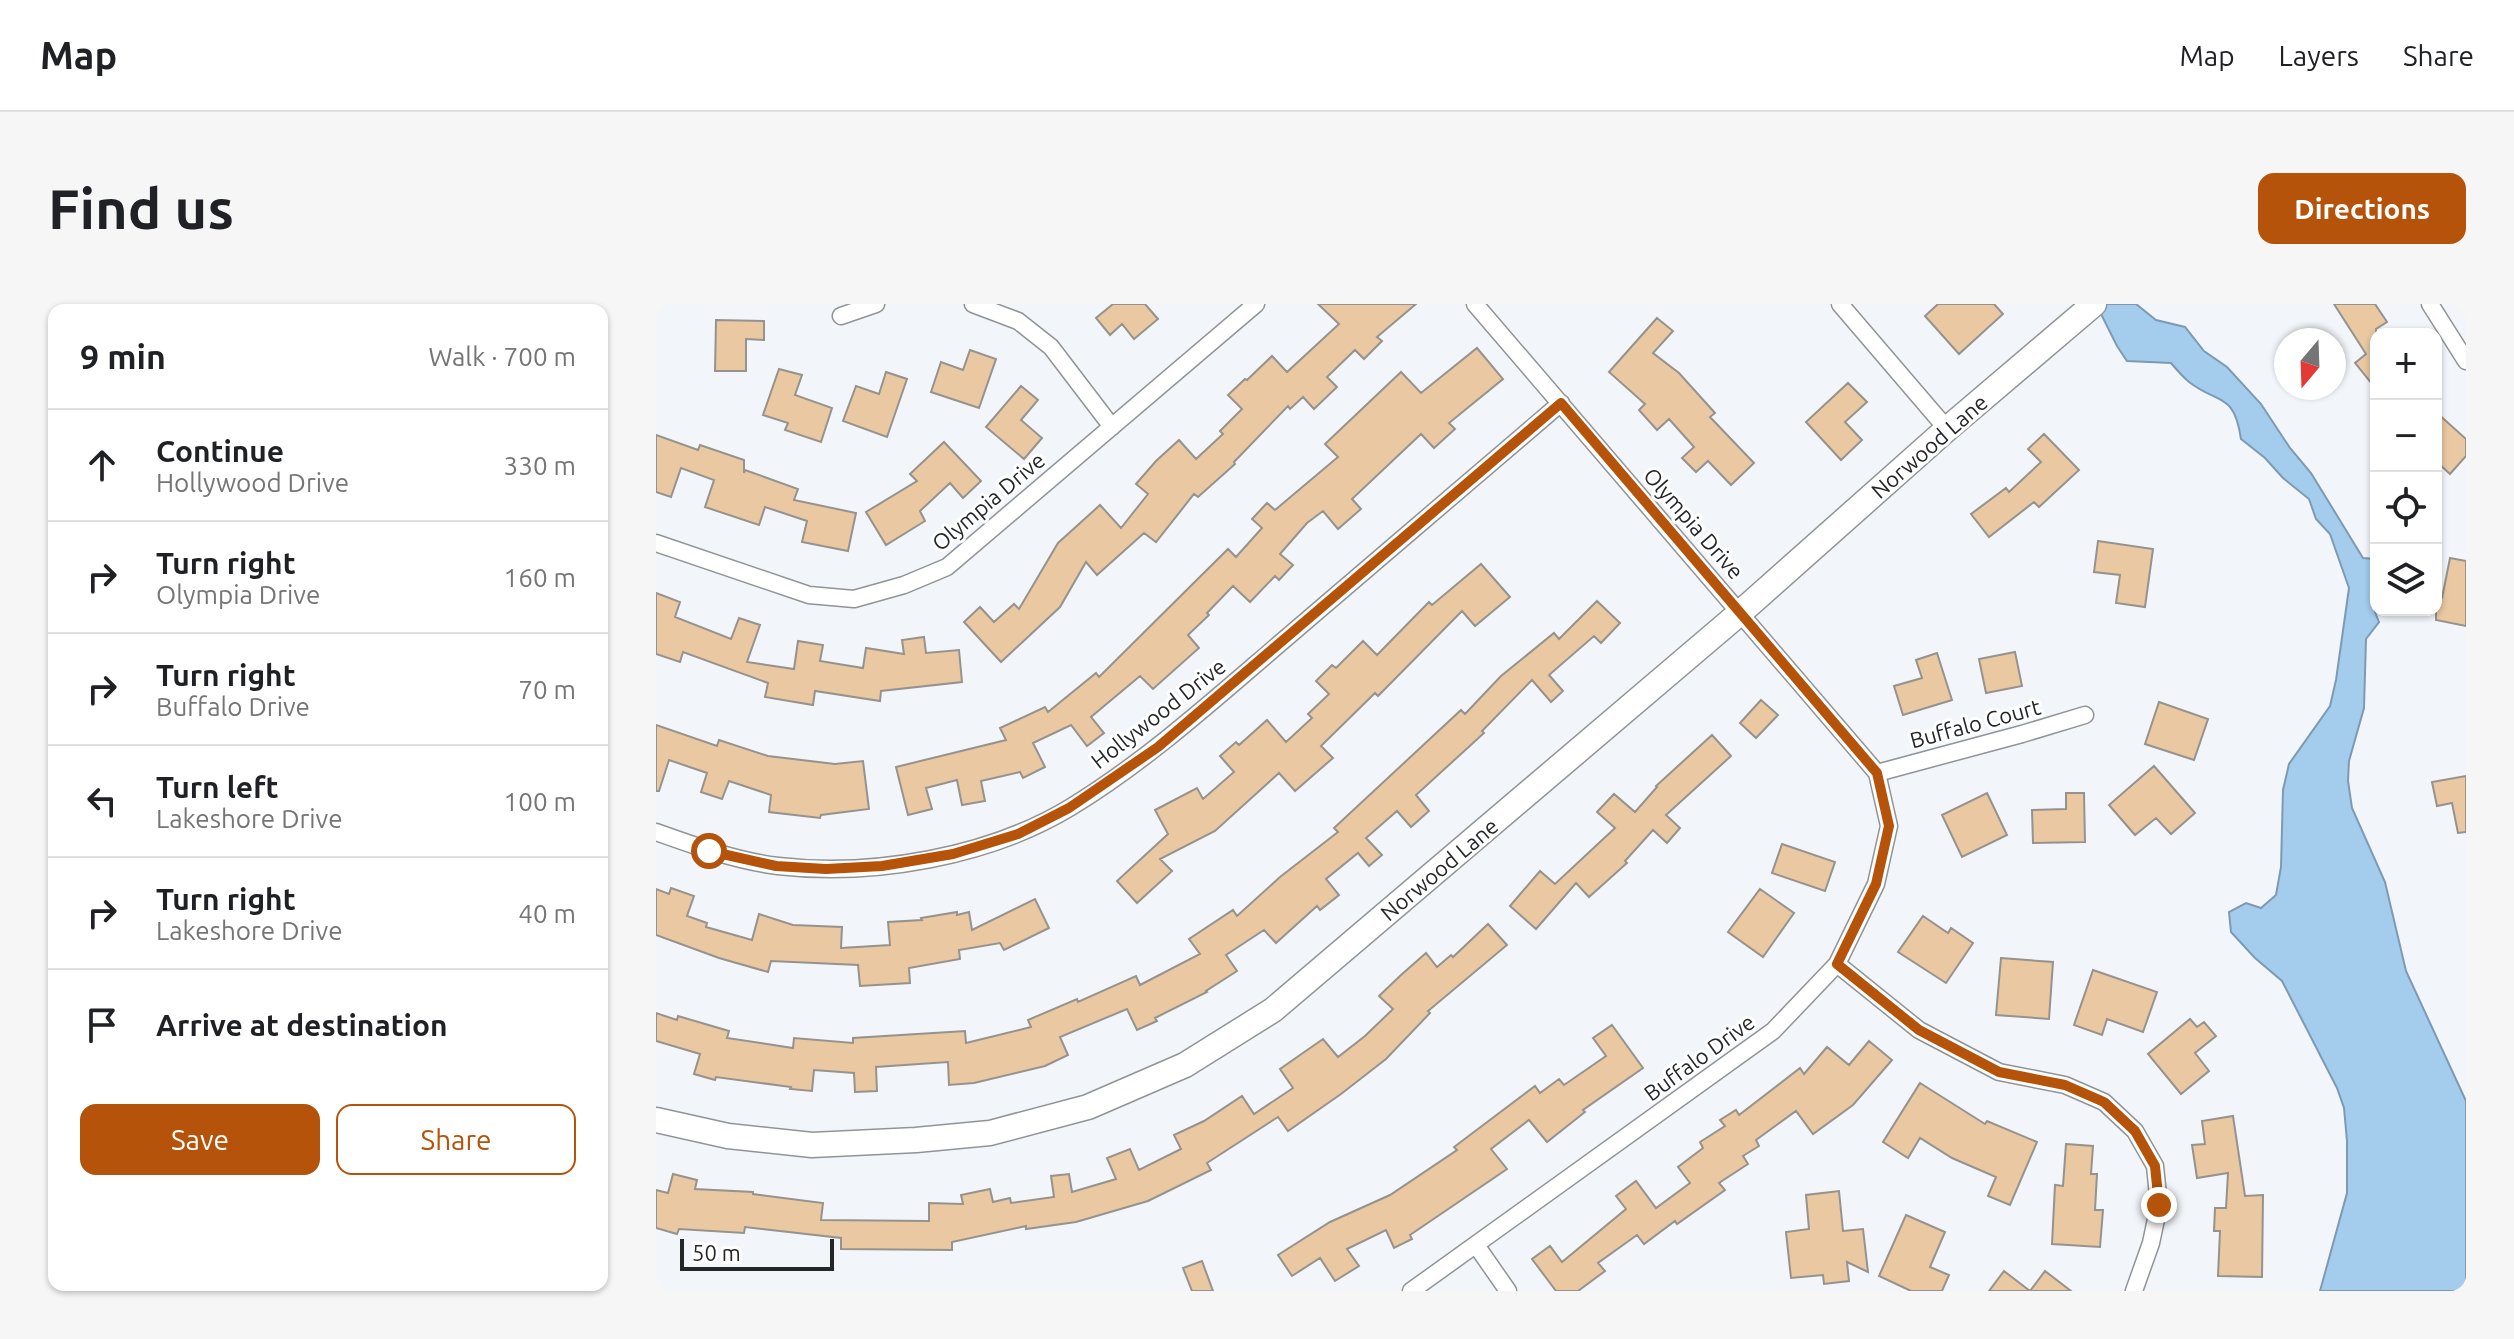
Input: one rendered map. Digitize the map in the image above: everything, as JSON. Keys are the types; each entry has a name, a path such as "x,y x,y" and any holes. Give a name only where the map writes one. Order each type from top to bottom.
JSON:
{"street":[{"path":"841,316 876,304"},
{"path":"973,304 1018,321 1051,347 1112,427"},
{"name":"Olympia Drive","path":"656,543 809,595 854,599 904,585 947,567 1256,304"},
{"name":"Olympia Drive","path":"1475,304 1877,773"},
{"path":"1840,304 1947,429"},
{"name":"Norwood Lane","path":"656,1120 728,1136 812,1145 990,1133 1076,1111 1174,1070 1230,1039 1273,1010 1741,612 1947,429 2094,304"},
{"path":"2430,304 2466,361"},
{"name":"Hollywood Drive","path":"656,832 709,851 776,866 826,869 882,866 953,854 1018,834 1069,808 1158,747 1561,403"},
{"name":"Buffalo Court","path":"1877,773 2085,715"},
{"name":"Buffalo Drive","path":"1411,1291 1773,1031 1837,964 1876,884 1889,826 1877,773"},
{"path":"1837,964 1919,1030 1999,1072 2065,1085 2104,1102 2135,1131 2155,1166 2159,1205 2151,1243 2134,1291"},
{"path":"1476,1245 1508,1291"}],"water":[{"path":"2096,304 2136,304 2156,320 2185,327 2204,351 2227,367 2261,404 2311,473 2363,558 2370,559 2370,616 2377,616 2379,622 2366,639 2364,708 2349,761 2348,781 2352,808 2385,882 2406,971 2466,1101 2466,1291 2320,1291 2347,1193 2344,1108 2337,1088 2282,981 2231,932 2229,912 2246,903 2261,908 2276,895 2281,867 2283,790 2289,764 2330,706 2349,588 2330,534 2316,519 2309,499 2241,439 2229,406 2189,382 2171,363 2127,361"}],"building":[{"path":"1113,304 1145,304 1158,319 1134,339 1122,324 1110,335 1096,318"},
{"path":"1318,304 1416,304 1377,337 1382,341 1364,359 1355,350 1327,377 1337,387 1314,409 1303,397 1290,409 1288,406 1235,464 1198,497 1194,494 1156,542 1144,533 1097,575 1086,562 1060,607 1001,662 964,622 980,607 994,622 1014,604 1019,609 1058,543 1100,505 1121,528 1148,494 1136,484 1156,461 1179,440 1196,459 1223,434 1220,431 1242,409 1228,395 1272,356 1287,372 1339,324"},
{"path":"1938,304 1994,304 2003,314 1959,354 1925,316"},
{"path":"2334,304 2375,304 2387,322 2378,328 2370,328 2370,382 2355,363 2366,354"},
{"path":"1657,318 1673,331 1653,353 1679,373 1715,413 1710,417 1754,463 1731,485 1708,461 1696,472 1682,458 1694,447 1669,419 1657,430 1639,410 1645,404 1609,372"},
{"path":"716,320 764,321 764,340 746,339 746,371 715,371"},
{"path":"1477,348 1503,379 1449,423 1455,429 1434,448 1421,434 1352,499 1361,509 1338,529 1323,511 1307,523 1280,554 1293,565 1279,580 1275,576 1250,602 1233,586 1188,635 1199,648 1153,689 1140,676 1091,717 1104,733 1087,746 1071,725 1033,743 1045,767 1023,778 1020,772 981,781 985,801 962,805 957,780 926,788 932,809 908,815 896,767 1006,740 1000,728 1045,707 1048,712 1096,673 1099,677 1228,549 1236,557 1262,528 1252,519 1267,503 1275,510 1338,457 1325,444 1401,372 1421,393"},
{"path":"970,350 996,359 979,408 931,392 941,362 963,370"},
{"path":"779,369 802,375 795,395 832,408 821,442 785,430 788,423 763,415"},
{"path":"886,372 907,379 887,437 843,421 856,386 879,394"},
{"path":"1848,383 1867,402 1845,422 1862,440 1841,460 1806,422"},
{"path":"1021,386 1038,400 1021,420 1042,438 1024,459 986,427"},
{"path":"2442,417 2466,439 2466,456 2450,474 2442,467"},
{"path":"2044,434 2079,470 2039,507 2034,502 1989,537 1971,514 2006,488 2009,492 2041,462 2028,449"},
{"path":"656,435 698,450 700,445 744,460 744,473 745,470 798,489 794,500 856,513 848,551 802,542 807,521 765,507 759,525 705,507 714,480 681,468 671,497 656,492"},
{"path":"944,442 981,481 963,498 950,483 920,511 925,521 886,545 866,512 917,481 910,474"},
{"path":"2098,541 2153,549 2145,607 2116,603 2120,575 2094,572"},
{"path":"2450,558 2466,561 2466,626 2436,620 2436,616 2442,616 2442,598"},
{"path":"1481,564 1510,597 1475,626 1462,611 1378,696 1375,693 1321,746 1333,758 1295,791 1279,773 1215,831 1160,859 1172,871 1137,903 1117,881 1168,834 1155,810 1197,788 1203,799 1234,772 1220,756 1236,742 1239,745 1267,720 1286,742 1312,718 1308,714 1329,694 1316,681 1332,665 1336,668 1363,641 1377,655 1429,602 1432,605"},
{"path":"656,593 680,602 675,617 731,639 739,618 760,625 747,662 794,669 798,641 823,645 820,661 863,668 866,648 904,654 902,640 924,637 926,653 959,650 962,682 881,691 880,701 815,691 813,705 765,697 768,683 683,652 680,662 656,654"},
{"path":"1597,601 1620,623 1601,643 1594,636 1549,675 1563,691 1551,702 1532,680 1482,731 1484,733 1416,795 1429,811 1411,827 1397,811 1366,838 1382,855 1369,866 1358,853 1326,879 1339,895 1320,910 1317,906 1276,943 1264,930 1226,955 1237,971 1207,992 1155,1018 1157,1021 1137,1030 1127,1009 1060,1037 1068,1055 1045,1066 974,1083 949,1085 948,1062 876,1067 877,1091 855,1092 854,1073 814,1070 812,1091 716,1077 715,1080 694,1074 700,1054 656,1041 656,1013 729,1031 727,1038 793,1048 794,1038 853,1043 853,1038 965,1031 966,1043 1031,1027 1028,1020 1136,976 1140,985 1200,954 1189,939 1233,910 1237,916 1280,877 1338,832 1334,828 1461,710 1465,714 1501,676 1554,633 1559,639"},
{"path":"2015,652 2022,686 1986,693 1979,659"},
{"path":"1937,653 1952,700 1903,715 1894,686 1922,678 1916,660"},
{"path":"1761,700 1778,715 1756,738 1740,723"},
{"path":"2159,702 2208,719 2194,760 2145,744"},
{"path":"656,725 717,746 719,740 768,756 835,764 863,761 869,809 821,815 820,818 769,812 771,795 729,781 722,799 701,792 707,773 669,760 659,791 656,791"},
{"path":"1712,735 1731,756 1666,815 1680,828 1667,843 1653,830 1625,861 1627,863 1589,897 1576,883 1536,929 1510,906 1540,871 1555,884 1615,828 1597,812 1614,794 1635,812 1656,786"},
{"path":"2154,766 2195,813 2171,834 2156,818 2135,835 2109,805"},
{"path":"2466,776 2466,832 2458,833 2452,803 2437,806 2432,782"},
{"path":"1987,793 2007,835 1962,857 1942,815"},
{"path":"2066,793 2084,793 2085,842 2033,843 2032,810 2066,809"},
{"path":"1782,844 1835,862 1825,891 1772,873"},
{"path":"671,888 694,896 687,916 707,923 706,927 752,940 759,914 793,925 842,927 841,948 890,945 888,922 969,912 972,930 1035,899 1049,928 1004,950 1000,943 959,950 960,959 909,968 910,983 860,986 858,965 771,961 768,972 656,935 656,889 669,894"},
{"path":"1760,889 1794,913 1763,957 1728,932"},
{"path":"1923,916 1948,933 1951,928 1973,943 1946,983 1898,952"},
{"path":"1488,924 1507,945 1428,1011 1430,1013 1386,1059 1288,1131 1278,1117 1207,1163 1211,1170 1148,1201 1076,1222 1026,1229 1026,1226 952,1242 952,1250 841,1249 841,1238 745,1227 744,1233 679,1229 677,1234 656,1228 656,1190 668,1193 673,1174 697,1180 695,1189 753,1192 823,1203 821,1220 929,1221 929,1203 963,1204 961,1195 990,1189 993,1202 1010,1198 1011,1203 1054,1197 1051,1176 1069,1174 1072,1192 1116,1179 1107,1158 1130,1149 1139,1170 1181,1149 1174,1135 1204,1121 1242,1096 1254,1114 1293,1088 1280,1069 1323,1039 1338,1057 1393,1009 1379,996 1401,975 1426,953 1437,967 1451,955 1453,957"},
{"path":"2001,958 2053,962 2049,1019 1996,1015"},
{"path":"2093,970 2157,992 2143,1032 2107,1019 2102,1035 2074,1025"},
{"path":"2190,1019 2197,1027 2204,1022 2216,1036 2195,1053 2209,1071 2181,1094 2148,1054"},
{"path":"1612,1025 1643,1068 1583,1110 1585,1112 1547,1142 1529,1120 1491,1149 1507,1169 1410,1235 1412,1239 1394,1248 1386,1230 1347,1249 1359,1266 1335,1281 1320,1258 1292,1276 1278,1255 1330,1222 1390,1195 1457,1150 1454,1147 1535,1086 1540,1093 1559,1079 1564,1085 1606,1056 1593,1038"},
{"path":"1869,1041 1892,1060 1853,1105 1813,1134 1796,1111 1756,1140 1759,1146 1743,1156 1748,1164 1719,1183 1725,1190 1644,1244 1637,1235 1598,1263 1605,1271 1578,1291 1556,1291 1532,1259 1550,1246 1562,1262 1626,1209 1616,1196 1636,1181 1656,1208 1690,1183 1678,1167 1703,1148 1700,1142 1725,1126 1720,1120 1736,1110 1739,1115 1800,1068 1804,1074 1827,1047 1849,1065"},
{"path":"1920,1083 1985,1124 1987,1121 2037,1142 2010,1205 1988,1196 1996,1177 1952,1158 1920,1138 1908,1158 1883,1142"},
{"path":"2233,1116 2245,1196 2263,1195 2262,1277 2218,1276 2220,1231 2214,1231 2215,1208 2226,1208 2228,1173 2197,1178 2192,1145 2205,1144 2202,1121"},
{"path":"2066,1144 2093,1146 2091,1174 2097,1174 2095,1210 2103,1210 2100,1247 2052,1244 2055,1185 2063,1186"},
{"path":"1839,1191 1843,1231 1863,1229 1868,1272 1847,1262 1849,1281 1824,1284 1823,1275 1791,1278 1786,1232 1809,1229 1806,1195"},
{"path":"1906,1215 1945,1232 1930,1267 1949,1275 1942,1291 1911,1291 1879,1276"},
{"path":"1202,1261 1213,1291 1192,1291 1183,1268"},
{"path":"2004,1271 2030,1291 1989,1291"},
{"path":"2045,1271 2071,1291 2030,1291"}],"route":[{"path":"709,851 776,866 826,869 882,866 953,854 1018,834 1069,808 1158,747 1561,403 1877,773 1889,826 1876,884 1837,964 1919,1030 1999,1072 2065,1085 2104,1102 2135,1131 2155,1166 2159,1205"}]}
